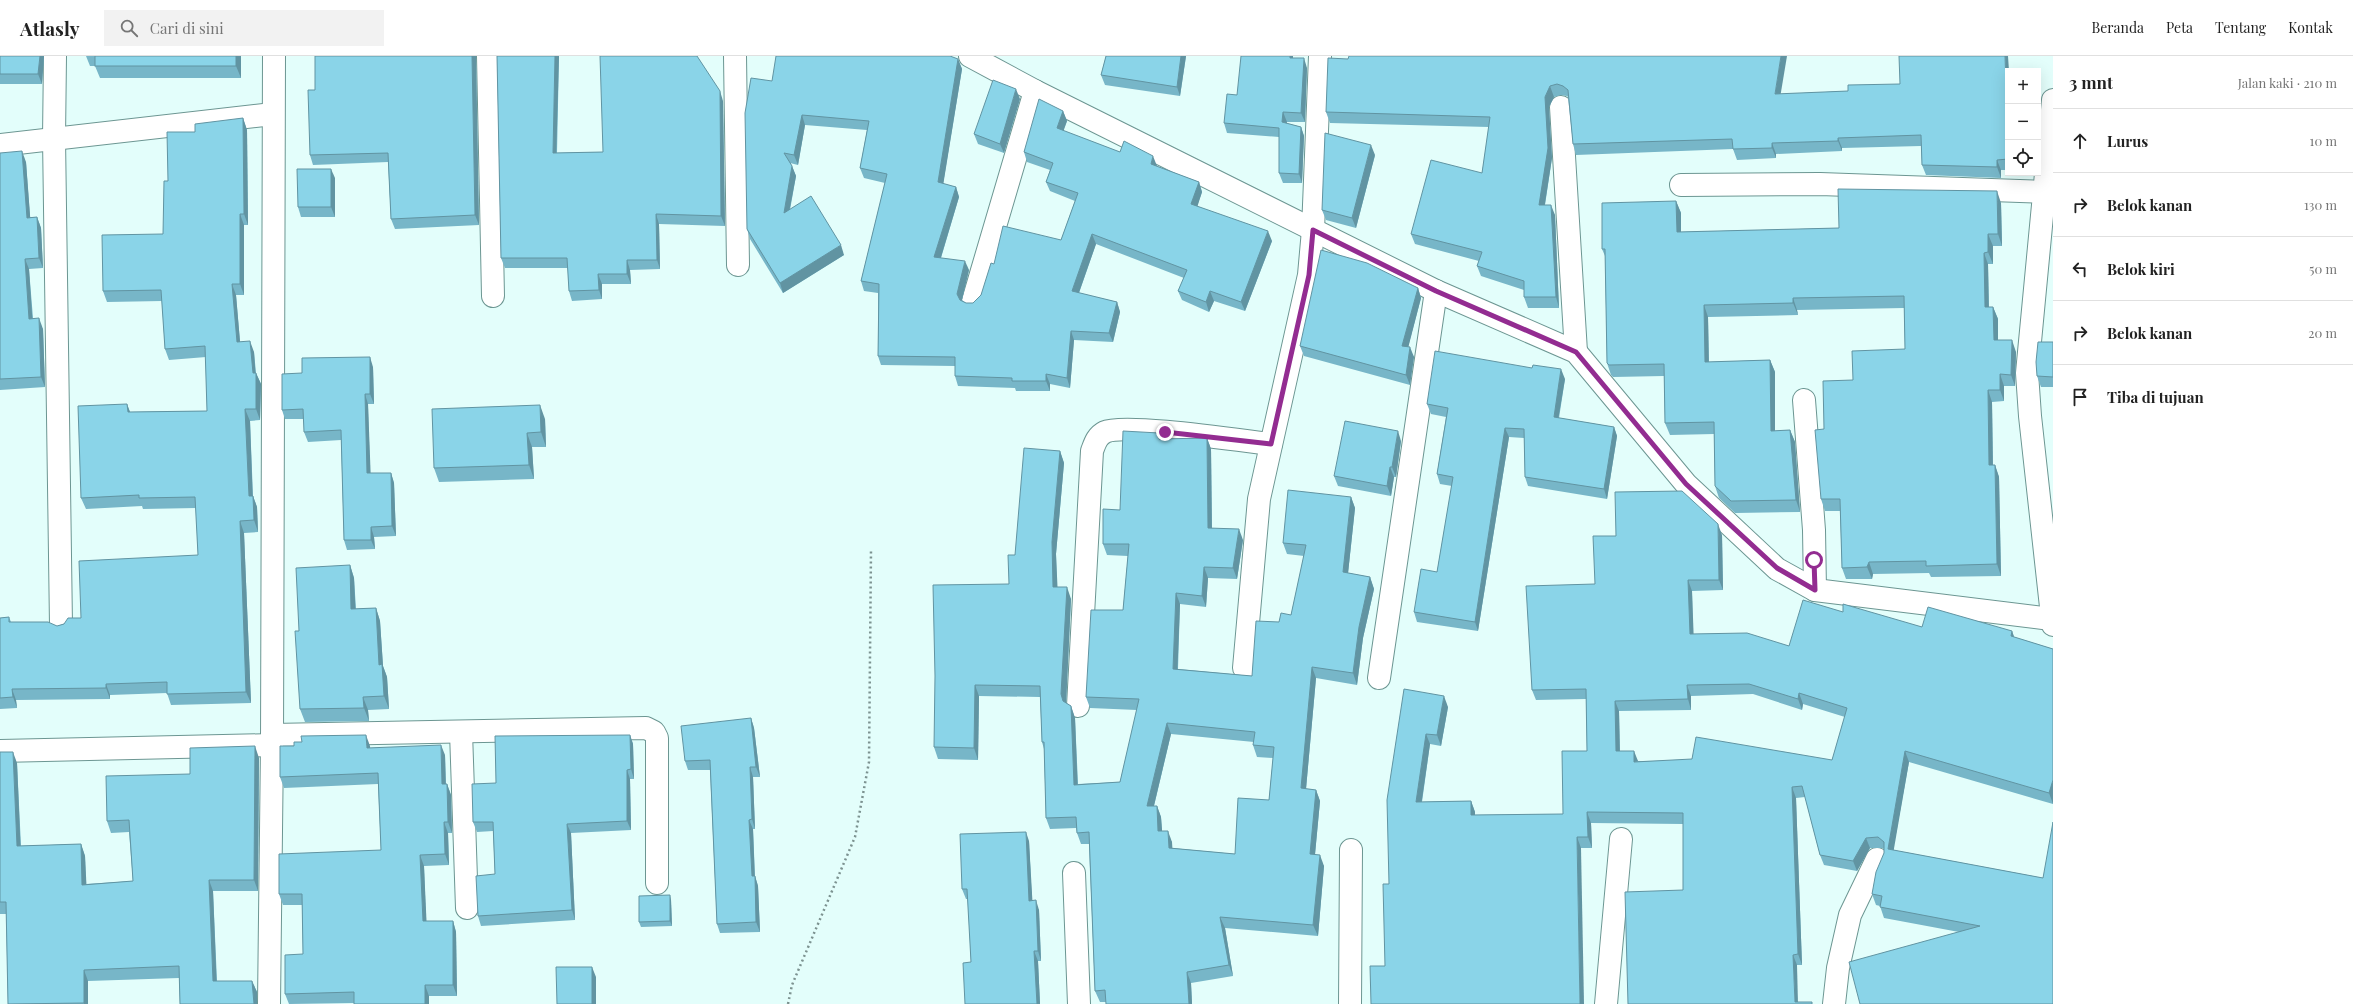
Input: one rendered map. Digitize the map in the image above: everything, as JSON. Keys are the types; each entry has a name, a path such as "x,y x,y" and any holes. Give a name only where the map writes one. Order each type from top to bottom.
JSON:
{"street":[{"path":"56,56 54,138 61,624"},
{"path":"269,1004 272,740 274,56"},
{"path":"488,56 493,296"},
{"path":"735,56 738,265"},
{"path":"970,56 1035,91 1436,291 1576,352 1686,484 1777,568 1815,590 2052,622 2027,373 2045,192 2051,164 2053,100"},
{"path":"1244,668 1259,499 1309,275 1313,230 1320,56"},
{"path":"974,301 1035,91"},
{"path":"1561,107 1576,352"},
{"path":"0,145 273,114"},
{"path":"1681,185 1820,184 2045,192"},
{"path":"1378,678 1436,291"},
{"path":"1804,400 1814,530 1815,590"},
{"path":"1078,706 1092,451 1096,439 1106,432 1118,429 1181,433 1271,444"},
{"path":"0,751 461,732 646,728 654,732 657,738 657,883"},
{"path":"461,732 467,908"},
{"path":"1606,1004 1620,840"},
{"path":"1350,1004 1351,850"},
{"path":"1834,1004 1838,968 1850,915 1877,859"},
{"path":"1074,873 1079,1004"}],"path":[{"path":"788,1004 792,985 857,829 869,762 871,550"}],"building":[{"path":"0,56 40,56 38,74 0,74"},
{"path":"95,56 236,56 236,66 95,66"},
{"path":"315,56 472,56 475,215 391,219 388,153 310,155 308,90 315,90"},
{"path":"497,56 555,56 553,153 603,152 600,56 697,56 720,91 721,216 656,214 657,260 627,260 627,274 598,274 599,290 569,291 567,258 501,258"},
{"path":"776,56 950,56 958,59 938,182 956,187 934,257 965,261 957,294 960,300 966,303 973,303 981,295 991,263 994,264 1003,226 1061,240 1078,193 1046,182 1053,163 1024,152 1039,99 1063,111 1057,128 1120,152 1124,141 1153,156 1151,164 1199,182 1191,204 1268,231 1241,302 1210,291 1206,302 1178,291 1187,270 1092,234 1072,291 1117,302 1109,333 1071,331 1067,378 1046,374 1046,381 1012,381 1012,378 955,376 955,357 878,356 879,284 861,281 887,174 860,168 869,121 802,115 794,155 784,153 792,166 784,213 811,196 841,245 780,283 747,229 745,113 751,78 772,81"},
{"path":"1106,56 1181,56 1177,87 1101,75"},
{"path":"1241,56 1290,56 1290,58 1304,58 1301,113 1283,112 1282,122 1301,127 1299,174 1279,173 1279,128 1224,123 1227,94 1237,95"},
{"path":"1349,56 1781,56 1775,94 1848,91 1848,85 1900,84 1899,56 2005,56 2005,159 1997,160 1997,167 1922,165 1921,135 1838,138 1838,141 1772,143 1772,148 1733,149 1732,139 1573,144 1568,90 1557,84 1550,86 1545,97 1548,148 1539,205 1551,205 1556,297 1524,297 1524,281 1477,266 1482,252 1411,234 1431,160 1482,173 1490,117 1326,112 1328,58 1348,59"},
{"path":"993,80 1016,89 1000,144 974,134"},
{"path":"243,118 244,214 240,214 240,284 232,284 237,342 250,341 253,373 256,373 256,409 245,409 249,496 253,496 254,520 240,521 246,692 167,694 167,682 106,684 106,688 12,689 13,697 0,698 0,618 9,617 9,622 48,622 57,626 64,624 68,618 81,618 79,561 198,555 195,497 139,498 139,495 81,498 78,406 127,404 128,412 207,411 205,346 165,349 161,290 103,291 102,235 163,234 164,181 168,181 167,132 195,132 195,124"},
{"path":"1325,133 1371,145 1352,218 1322,210"},
{"path":"22,151 27,218 37,217 39,258 25,259 29,319 39,318 41,377 0,379 0,153"},
{"path":"297,169 331,169 331,207 298,207"},
{"path":"1838,189 1997,191 1998,234 1988,234 1988,252 1984,253 1985,307 1993,307 1994,340 2012,340 2011,375 2000,374 2000,390 1988,390 1989,465 1995,465 1997,564 1926,566 1926,561 1869,562 1867,567 1842,568 1840,499 1821,499 1815,430 1824,429 1823,381 1853,380 1852,351 1905,349 1904,296 1793,298 1793,303 1704,305 1705,362 1770,360 1771,431 1790,430 1796,500 1731,501 1715,486 1714,422 1665,423 1664,364 1609,365 1607,363 1605,249 1602,249 1602,203 1676,201 1677,232 1839,228"},
{"path":"1321,250 1367,263 1418,288 1402,346 1410,347 1406,375 1300,346"},
{"path":"2038,342 2053,342 2053,377 2037,376 2036,362"},
{"path":"1435,351 1532,368 1533,365 1561,369 1554,417 1614,427 1604,489 1525,477 1524,429 1505,428 1475,622 1414,612 1421,569 1437,572 1453,477 1437,474 1448,408 1427,404"},
{"path":"370,357 370,394 365,394 367,473 391,473 392,526 371,527 371,540 344,540 341,430 304,432 303,409 282,410 282,374 302,373 302,358"},
{"path":"540,405 541,432 527,433 529,465 434,468 432,409"},
{"path":"1345,421 1398,431 1387,486 1334,476"},
{"path":"1123,431 1159,433 1159,439 1207,438 1208,528 1239,529 1233,568 1204,567 1202,596 1176,593 1173,669 1252,676 1256,621 1279,622 1281,613 1291,615 1306,545 1283,543 1288,490 1351,497 1343,572 1370,577 1359,627 1353,673 1312,667 1301,788 1316,790 1310,854 1320,855 1313,925 1220,917 1229,965 1187,972 1189,1004 1106,1004 1105,990 1095,991 1089,832 1077,833 1076,817 1046,818 1044,742 1042,742 1040,686 975,685 974,748 934,747 935,676 933,585 1009,584 1008,555 1015,555 1024,448 1060,451 1052,542 1053,587 1067,587 1061,694 1063,701 1071,706 1074,785 1120,782 1139,699 1086,697 1091,610 1123,610 1129,544 1103,544 1103,509 1120,510","holes":["1167,723 1255,732 1253,745 1274,747 1269,800 1238,798 1235,854 1169,848 1168,831 1158,831 1157,806 1147,806"]},
{"path":"1682,491 1718,524 1719,580 1688,580 1690,634 1747,633 1789,646 1803,600 1843,612 1843,604 1922,627 1928,607 2012,631 2011,636 2053,649 2053,780 2049,793 1905,751 1888,849 2043,878 2053,822 2053,1004 1860,1004 1849,962 1980,926 1880,907 1882,896 1872,894 1876,872 1884,853 1884,842 1878,837 1866,838 1853,861 1820,855 1802,786 1792,787 1798,954 1793,955 1795,1002 1812,1002 1812,1004 1628,1004 1625,892 1683,890 1683,813 1587,812 1588,837 1577,837 1580,1004 1371,1004 1370,966 1385,966 1383,884 1389,884 1387,800 1404,689 1444,696 1437,735 1426,734 1416,802 1471,801 1471,815 1563,814 1562,751 1587,751 1586,689 1532,690 1526,586 1595,584 1593,536 1616,536 1615,492","holes":["1749,684 1798,699 1799,693 1847,708 1832,760 1696,737 1692,759 1634,762 1634,751 1616,751 1615,701 1688,699 1687,685"]},
{"path":"350,565 351,609 376,608 379,665 382,664 384,696 363,697 364,708 300,709 295,631 299,631 296,568"},
{"path":"751,718 756,767 750,767 752,819 749,820 752,876 755,876 756,922 717,924 710,760 685,761 681,726"},
{"path":"366,735 367,748 441,745 442,784 447,784 448,822 444,822 445,854 420,855 423,921 453,921 453,985 425,985 425,1004 354,1004 354,992 285,994 285,955 303,954 302,894 279,894 279,854 381,850 378,773 280,777 280,746 294,746 294,742 302,742 301,736"},
{"path":"630,735 631,769 627,770 627,821 567,824 572,910 478,916 476,876 495,874 493,822 473,822 472,784 496,783 495,736"},
{"path":"255,746 254,880 209,880 213,981 252,981 254,1004 180,1004 179,966 84,970 84,1003 8,1004 6,902 0,902 0,752 13,752 17,846 81,844 82,885 133,881 129,820 107,821 106,776 190,774 190,748"},
{"path":"1026,832 1029,901 1036,900 1038,951 1034,951 1037,1004 965,1004 963,963 971,962 967,889 962,889 960,834"},
{"path":"670,895 670,921 639,922 639,896"},
{"path":"556,967 592,967 592,1004 557,1004"}],"route":[{"path":"1165,432 1271,444 1309,275 1313,230 1436,291 1576,352 1686,484 1777,568 1815,590 1814,560"}]}
